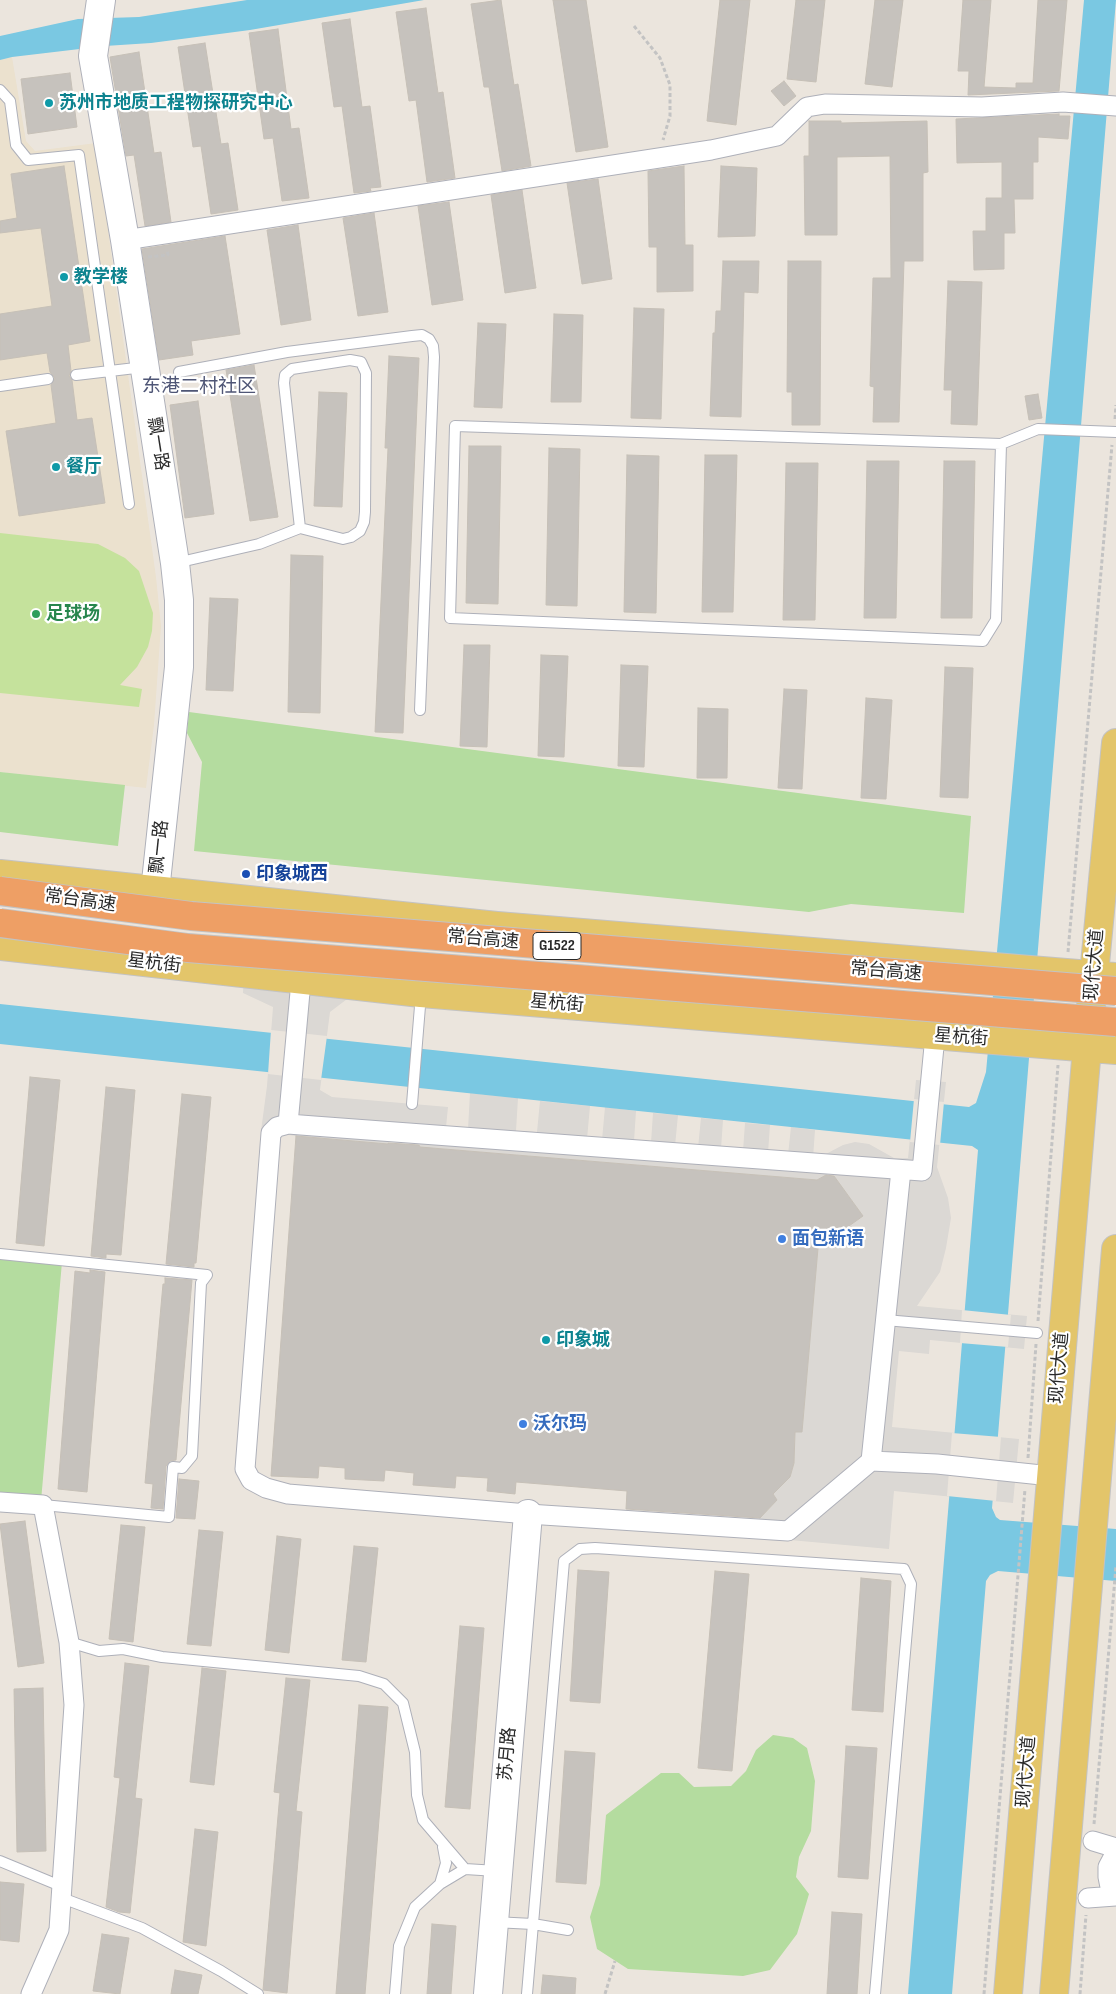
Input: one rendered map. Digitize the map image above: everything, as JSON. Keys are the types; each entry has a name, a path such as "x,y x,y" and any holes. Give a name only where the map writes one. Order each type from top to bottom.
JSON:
{"highway":[{"name":"常台高速","path":"0,891 191,916 1116,991"},
{"name":"常台高速","path":"0,923 188,948 1116,1022"}],"main road":[{"name":"现代大道","path":"1008,1994 1030,1577 1035,1520 1051,1476 1087,1048 1105,976 1116,743"},
{"path":"0,874 497,926 1105,976"},
{"name":"星杭街","path":"0,946 421,993 1116,1050"},
{"path":"1054,1994 1116,1254"}],"street":[{"name":"飘一路","path":"100,5 93,56 125,240 175,563 179,600 179,667 155,891"},
{"path":"125,240 711,150 777,136 807,107 825,104 982,108 1063,102 1116,106"},
{"path":"288,1124 301,981"},
{"path":"935,1036 922,1171 288,1124 277,1127 271,1133 244,1469 251,1480 266,1488 288,1494 528,1514 788,1531 871,1461 936,1464 1051,1476"},
{"path":"871,1461 901,1170"},
{"path":"0,1502 43,1505 69,1642 74,1706 59,1930 31,1994"},
{"name":"苏月路","path":"488,1994 528,1514"},
{"path":"1088,1898 1116,1896 1110,1887 1108,1866 1116,1850 1092,1842"}],"lane":[{"path":"0,90 10,101 16,145 28,160 79,155 128,504"},
{"path":"179,372 287,352 412,336 422,336 429,339 434,357 420,710"},
{"path":"175,563 259,544 300,528 343,539 351,537 360,530 364,522 366,373 361,362 350,360 292,369 285,375 284,383 300,528"},
{"path":"76,375 145,367"},
{"path":"0,386 48,379"},
{"path":"1001,444 996,620 983,641 450,618 455,426 1001,444 1038,429 1116,432"},
{"path":"412,1098 421,993"},
{"path":"0,1254 207,1274 202,1283 192,1456 182,1468 173,1467 169,1517 43,1505"},
{"path":"886,1320 1037,1333"},
{"path":"527,1994 564,1561 580,1549 595,1548 904,1569 911,1584 875,1994"},
{"path":"69,1642 99,1651 123,1649 162,1657 359,1676 384,1684 403,1703 416,1752 417,1795 423,1820 464,1869"},
{"path":"440,1884 446,1863 442,1843"},
{"path":"0,1861 62,1893 142,1928 221,1971 258,1994"},
{"path":"395,1994 399,1946 415,1907 440,1884 464,1869 498,1870"},
{"path":"493,1922 533,1924 568,1930"}],"path":[{"path":"634,26 660,58 670,85 670,116 658,158"},
{"path":"984,1994 1035,1520"},
{"path":"1092,1842 1116,1566"},
{"path":"1080,1994 1088,1898"},
{"path":"605,1994 615,1960"}],"shaded area":[{"path":"12,57 26,141 35,151 96,143 156,577 161,626 154,725 146,788 0,772 0,60"},
{"path":"244,974 363,987 330,1012 320,1090 332,1097 448,1107 446,1127 468,1129 470,1093 518,1098 516,1131 537,1132 540,1101 590,1106 587,1139 602,1140 605,1107 636,1111 634,1141 651,1143 653,1113 678,1115 675,1146 698,1148 701,1118 723,1120 721,1149 743,1151 745,1123 770,1125 768,1153 788,1155 791,1127 815,1130 813,1158 855,1142 869,1144 894,1158 908,1158 916,1080 946,1082 937,1167 948,1198 951,1218 940,1272 917,1306 1027,1316 1024,1349 930,1340 929,1354 899,1351 892,1427 1019,1439 1013,1503 894,1491 889,1549 757,1537 759,1519 777,1500 773,1494 790,1477 794,1463 795,1432 802,1432 818,1248 863,1216 831,1172 817,1180 434,1148 433,1151 422,1150 411,1129 389,1128 388,1144 261,1131 267,1086 273,1007 243,993"}],"green space":[{"path":"0,533 98,544 125,558 139,571 153,613 152,631 148,647 137,667 120,685 142,689 139,707 0,693"},
{"path":"189,712 971,816 964,913 851,904 809,912 194,851 202,762 187,733"},
{"path":"0,772 125,785 118,846 0,832"},
{"path":"0,1257 62,1262 41,1501 0,1498"},
{"path":"773,1735 793,1738 807,1748 815,1781 811,1831 799,1857 796,1877 809,1894 797,1934 770,1970 743,1976 628,1969 597,1949 590,1917 600,1885 606,1815 661,1773 679,1773 694,1787 731,1786 746,1771 756,1750"}],"water":[{"path":"247,0 424,0 250,30 151,43 105,46 12,57 0,60 0,36 78,19 139,17"},
{"path":"1084,0 1116,0 992,1508 996,1517 1000,1520 1116,1529 1116,1581 998,1571 990,1575 986,1581 952,1994 908,1994 978,1150 972,1146 0,1044 0,1004 969,1107 976,1103 986,1072"}],"pier":[{"path":"271,1030 327,1036 321,1080 268,1074"},
{"path":"914,1099 944,1102 940,1145 910,1142"},
{"path":"962,1310 1011,1315 1008,1347 960,1343"},
{"path":"952,1433 1001,1437 996,1501 947,1496"}],"building":[{"path":"501,0 514,85 518,84 531,166 502,171 489,87 484,87 471,4"},
{"path":"553,0 586,0 608,147 576,152"},
{"path":"720,0 750,0 736,125 707,121"},
{"path":"796,0 825,0 816,82 787,79"},
{"path":"875,0 903,0 892,87 865,84"},
{"path":"963,0 991,0 984,87 1016,88 1016,83 1033,83 1038,0 1067,0 1059,91 968,95 969,71 958,71"},
{"path":"426,8 438,93 443,92 455,178 427,182 416,100 409,101 396,12"},
{"path":"350,19 362,107 370,106 381,187 370,188 371,191 354,193 342,106 334,107 322,23"},
{"path":"278,29 291,129 299,128 309,198 282,201 273,138 264,139 249,33"},
{"path":"205,43 221,144 228,143 238,210 211,214 201,146 193,147 178,47"},
{"path":"139,52 154,153 161,152 171,222 145,226 134,155 126,156 110,57"},
{"name":"苏州市地质工程物探研究中心","path":"70,73 77,127 28,134 21,79"},
{"path":"784,81 796,96 784,106 771,91"},
{"path":"1059,114 1059,116 1070,116 1068,139 1038,137 1038,162 1033,162 1033,199 1014,199 1015,233 1004,233 1004,269 974,270 973,231 986,231 986,198 1002,198 1002,162 957,163 956,119"},
{"path":"809,121 841,121 841,123 927,121 928,172 923,173 923,261 904,261 899,422 873,422 874,387 870,386 873,278 891,278 890,156 837,157 837,235 805,235 804,156 809,156"},
{"path":"64,166 90,341 68,345 71,371 69,376 72,380 77,420 92,418 105,503 19,516 6,431 56,423 51,385 55,378 50,372 47,353 0,360 0,314 52,306 41,228 0,233 0,221 17,218 11,174"},
{"path":"684,166 685,245 693,245 693,291 657,292 657,247 649,247 648,171"},
{"path":"721,166 757,168 755,236 718,237"},
{"path":"598,179 612,279 582,284 567,183"},
{"path":"522,190 536,288 505,293 491,195"},
{"path":"449,202 463,300 432,305 418,206"},
{"path":"374,213 388,312 358,316 343,218"},
{"path":"298,225 311,320 281,325 267,230"},
{"path":"225,236 240,334 191,341 193,355 159,360 142,249"},
{"path":"723,261 759,261 758,293 744,292 741,417 710,416 713,333 715,333 716,311 721,311"},
{"path":"788,261 821,261 820,425 792,425 792,392 787,392"},
{"path":"948,281 982,282 977,425 951,424 952,390 944,390"},
{"path":"634,308 664,309 661,419 631,418"},
{"path":"554,314 583,315 581,402 551,402"},
{"path":"478,323 506,324 502,408 474,407"},
{"path":"389,356 419,358 403,733 375,732 388,448 385,448"},
{"path":"254,365 278,517 250,521 226,370"},
{"path":"319,392 347,393 342,507 314,506"},
{"path":"1038,394 1042,418 1029,420 1025,396"},
{"path":"198,401 214,514 185,518 170,405"},
{"path":"469,446 501,446 498,604 466,603"},
{"path":"549,448 580,449 577,606 546,605"},
{"path":"627,455 659,456 656,613 624,612"},
{"path":"705,455 737,455 733,612 702,612"},
{"path":"867,461 899,461 896,618 864,618"},
{"path":"944,461 975,461 972,618 941,618"},
{"path":"786,463 818,463 815,620 783,620"},
{"path":"291,555 323,556 320,713 288,712"},
{"path":"210,598 238,599 233,691 206,690"},
{"path":"464,645 490,645 487,747 460,746"},
{"path":"541,655 568,656 564,757 538,756"},
{"path":"621,665 648,666 644,767 618,766"},
{"path":"945,667 973,668 968,798 940,797"},
{"path":"784,689 807,690 802,789 778,788"},
{"path":"866,698 892,700 886,799 861,798"},
{"path":"698,708 728,709 727,778 697,778"},
{"path":"30,1077 60,1080 44,1246 16,1243"},
{"path":"106,1087 135,1090 121,1255 106,1254 106,1258 91,1256"},
{"path":"182,1094 211,1097 196,1263 194,1263 194,1267 166,1264"},
{"name":"印象城","path":"296,1136 817,1180 826,1175 834,1176 863,1216 818,1248 802,1432 795,1432 794,1463 790,1477 773,1494 777,1500 760,1518 626,1509 627,1491 516,1482 515,1494 487,1491 488,1478 456,1476 455,1488 413,1485 414,1473 385,1470 384,1481 345,1479 345,1468 319,1466 318,1478 271,1476"},
{"path":"90,1270 105,1272 87,1492 58,1489 75,1271 90,1273"},
{"path":"165,1278 192,1280 176,1460 170,1461 166,1466 163,1509 151,1508 153,1484 145,1483"},
{"path":"179,1479 199,1481 195,1519 176,1518"},
{"path":"25,1521 44,1663 18,1667 0,1524"},
{"path":"121,1525 145,1527 133,1642 109,1639"},
{"path":"199,1530 223,1532 211,1646 187,1644"},
{"path":"277,1536 301,1539 289,1653 265,1650"},
{"path":"354,1546 378,1548 366,1662 342,1660"},
{"path":"578,1570 609,1572 600,1703 570,1701"},
{"path":"715,1571 749,1574 732,1771 698,1768"},
{"path":"861,1578 891,1581 883,1712 852,1710"},
{"path":"460,1626 484,1628 470,1809 445,1807"},
{"path":"125,1663 149,1666 135,1798 142,1799 130,1913 119,1912 106,1907 120,1778 114,1777"},
{"path":"202,1668 226,1671 214,1785 190,1782"},
{"path":"286,1678 310,1680 296,1811 302,1812 287,1993 263,1990 280,1793 274,1792"},
{"path":"43,1688 46,1851 17,1852 14,1689"},
{"path":"359,1705 388,1707 365,1994 336,1994"},
{"path":"846,1746 877,1748 868,1879 838,1877"},
{"path":"565,1751 595,1753 586,1884 556,1882"},
{"path":"195,1829 218,1832 206,1946 183,1942"},
{"path":"0,1882 24,1884 19,1942 0,1940"},
{"path":"832,1912 862,1914 857,1994 827,1994"},
{"path":"432,1924 456,1926 451,1994 427,1994"},
{"path":"102,1934 129,1938 120,1994 93,1991"},
{"path":"175,1970 202,1975 198,1994 171,1994"},
{"path":"543,1975 576,1978 575,1994 541,1994"}],"place":[{"name":"苏州市地质工程物探研究中心","path":"49,103"},
{"name":"教学楼","path":"64,277"},
{"name":"餐厅","path":"56,467"},
{"name":"足球场","path":"36,614"},
{"name":"印象城西","path":"246,874"},
{"name":"面包新语","path":"782,1239"},
{"name":"印象城","path":"546,1340"},
{"name":"沃尔玛","path":"523,1424"}],"district":[{"name":"东港二村社区","path":"199,387"}]}
